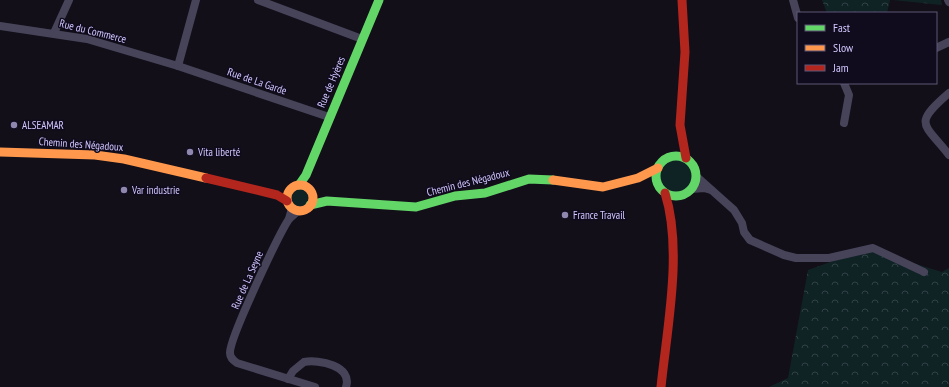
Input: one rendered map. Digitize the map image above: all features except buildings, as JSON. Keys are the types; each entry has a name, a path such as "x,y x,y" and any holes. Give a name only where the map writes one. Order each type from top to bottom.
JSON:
{"street":[{"path":"54,33 69,0"},
{"path":"178,66 196,0"},
{"path":"258,0 362,39"},
{"name":"Rue de Hyères","path":"306,189 306,175 379,0"},
{"path":"661,387 670,290 673,231 670,206 665,193 657,182 656,175 658,168 668,158 674,146 680,125 685,52 682,0"},
{"path":"793,0 797,14"},
{"name":"Rue du Commerce","path":"0,26 87,39 178,66"},
{"path":"937,48 949,42"},
{"name":"Rue de La Garde","path":"178,66 329,117"},
{"path":"844,84 849,95 844,123"},
{"path":"949,93 929,110 925,121 926,129 949,155"},
{"path":"680,125 686,158"},
{"name":"Chemin des Négadoux","path":"0,152 95,155 124,159 277,195 292,203 310,205 327,201 416,207 465,193 490,192 529,179 547,179 604,187 638,178 658,168"},
{"path":"668,158 677,156 686,158 693,165 697,177 734,210 742,223 744,232 750,240 784,255 796,258 829,258 873,248 924,272"},
{"path":"673,231 679,207 697,177"},
{"name":"Chemin des Négadoux","path":"638,178 657,182"},
{"path":"292,203 292,187 306,189 310,205"},
{"path":"665,193 677,196 689,191 704,188 711,190"},
{"name":"Chemin des Négadoux","path":"306,189 327,201"},
{"name":"Rue de La Seyne","path":"288,379 236,363 231,359 230,353 236,332 277,238 289,219 292,203"},
{"path":"315,387 288,379 293,371 301,364 308,361 334,366 347,376 346,387"}],"green space":[{"path":"822,0 890,0 887,12 827,12"},
{"path":"893,0 941,0 942,5"},
{"path":"680,156 687,159 693,165 696,176 695,184 687,193 680,196 672,196 665,193 657,184 656,172 659,165 668,157"},
{"path":"300,186 309,189 312,198 309,207 300,210 291,207 288,198 291,189"},
{"path":"867,249 942,272 949,268 949,387 769,387 788,378 808,270"}],"traffic: fast":[{"path":"299,185 306,175 379,0"},
{"path":"680,156 687,159 693,165 696,176 695,184 687,193 680,196 672,196 665,193 657,184 656,172 659,165 668,157 680,156"},
{"path":"310,205 327,201 416,207 455,196 485,193 529,179 553,180"}],"traffic: slow":[{"path":"0,152 95,155 124,159 206,178"},
{"path":"553,180 603,187 638,178 658,168"},
{"path":"300,185 309,189 313,198 309,207 300,211 291,207 287,198 291,189 300,185"}],"traffic: jam":[{"path":"682,0 685,52 680,125 686,158"},
{"path":"206,178 277,195 287,201"},
{"path":"661,387 670,315 673,264 673,239 665,193"}],"place":[{"name":"ALSEAMAR","path":"14,125"},
{"name":"Vita liberté","path":"190,152"},
{"name":"Var industrie","path":"124,190"},
{"name":"France Travail","path":"565,215"}]}
